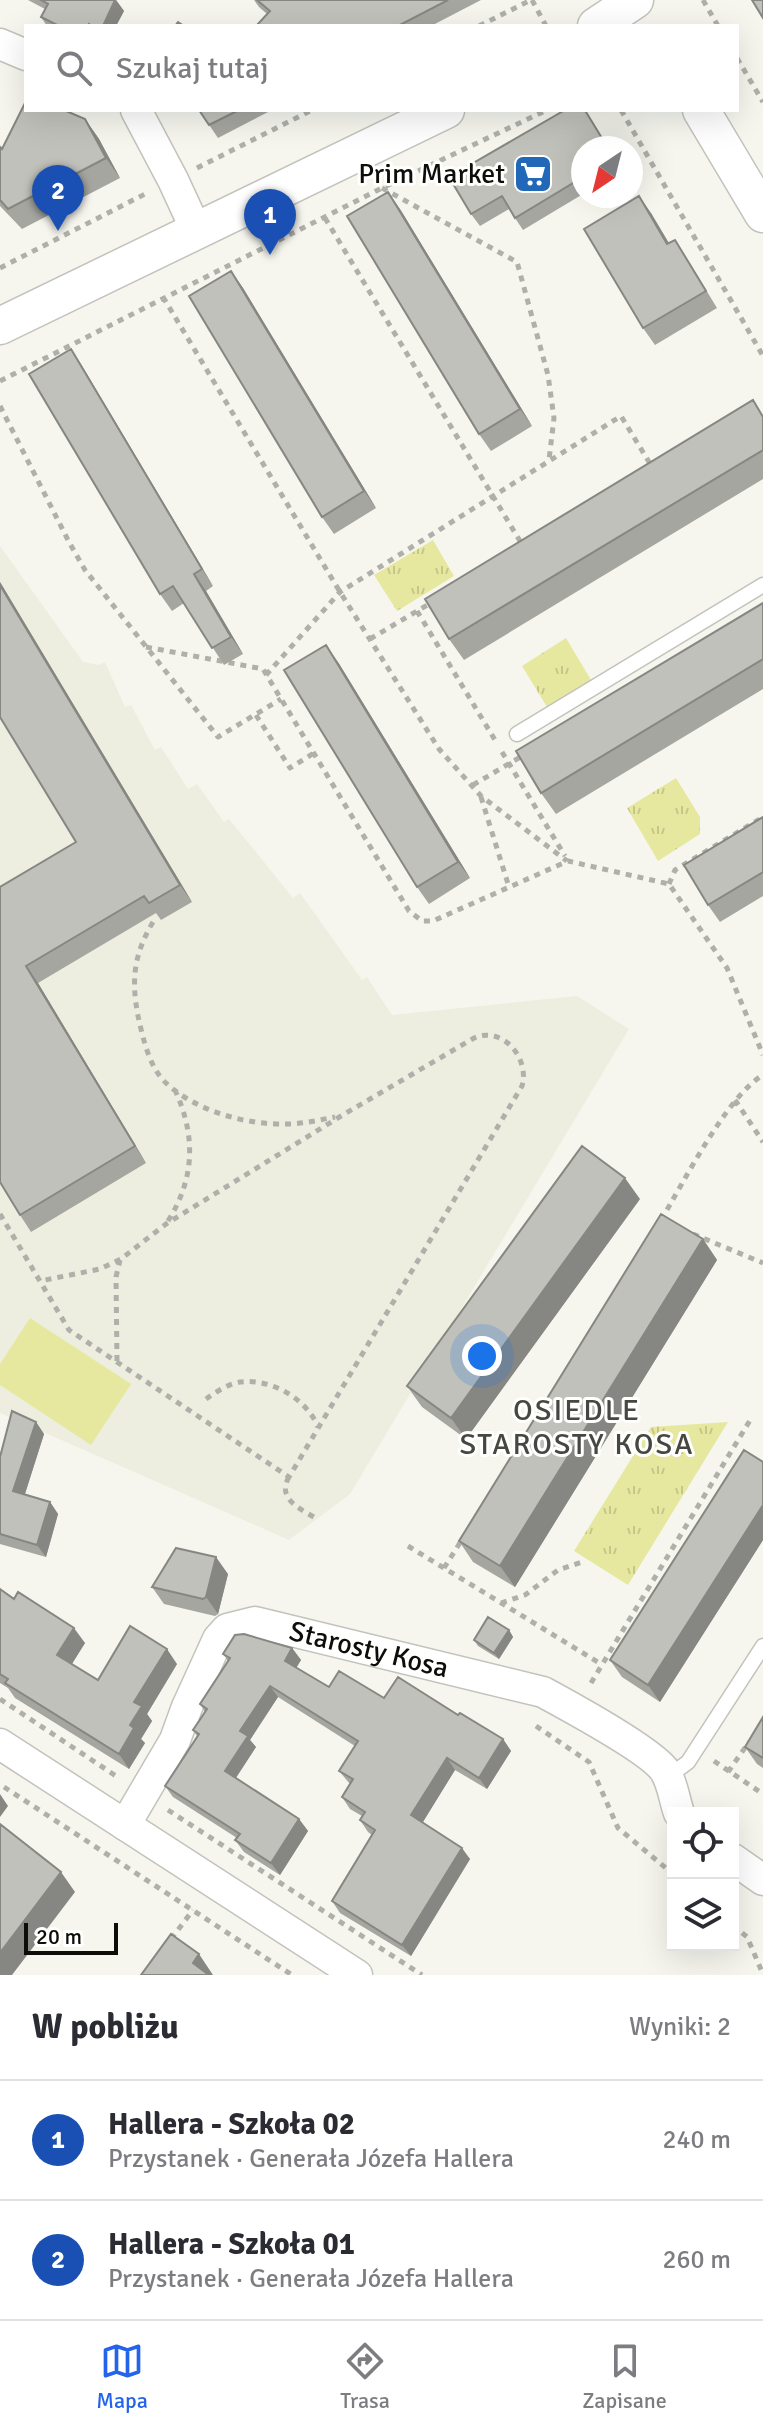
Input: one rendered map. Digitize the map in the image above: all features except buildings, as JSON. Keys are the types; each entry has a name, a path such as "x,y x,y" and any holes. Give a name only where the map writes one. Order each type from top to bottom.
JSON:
{"street":[{"path":"599,24 637,0 652,24"},
{"path":"0,44 24,54"},
{"path":"137,112 197,232"},
{"path":"0,326 442,112"},
{"path":"702,112 763,214"},
{"name":"Starosty Kosa","path":"125,1825 175,1740 218,1639 227,1629 255,1622 543,1692 647,1754 663,1768 677,1807"},
{"path":"0,1744 342,1971"},
{"path":"739,1863 763,1880"}],"lane":[{"path":"517,734 763,585"},
{"path":"668,1777 688,1762 763,1646"}],"path":[{"path":"483,24 531,0 545,24"},
{"path":"703,0 717,24"},
{"path":"739,61 763,102"},
{"path":"0,381 382,188 543,112"},
{"path":"623,112 763,356"},
{"path":"382,188 517,262 548,375 554,418 549,461"},
{"path":"325,218 523,546"},
{"path":"163,297 340,592 439,749 481,796 568,861 669,884 727,968 763,1055"},
{"path":"0,406 85,570 218,737 281,699"},
{"path":"266,675 340,592 621,416 652,468"},
{"path":"639,476 664,461"},
{"path":"510,554 536,538"},
{"path":"370,639 443,595"},
{"path":"146,647 263,669 409,911 422,921 433,921 568,861"},
{"path":"256,715 290,768 314,753"},
{"path":"481,796 509,887"},
{"path":"669,884 675,870 763,817"},
{"path":"153,922 140,946 134,972 135,1000 149,1054 157,1071 185,1097 223,1115 286,1124 341,1116"},
{"path":"40,1281 100,1269 121,1259 166,1224 482,1034 490,1034 511,1046 526,1075 522,1086 284,1484 286,1495 293,1504 317,1519"},
{"path":"673,1226 660,1221 735,1100 751,1082 763,1075"},
{"path":"166,1224 180,1202 188,1171 189,1128 175,1089"},
{"path":"735,1100 763,1142"},
{"path":"0,1214 69,1330 289,1477"},
{"path":"686,1231 763,1263"},
{"path":"117,1361 116,1277 121,1259"},
{"path":"206,1399 228,1386 256,1382 294,1397 313,1414 318,1428"},
{"path":"604,1691 590,1682 752,1417"},
{"path":"444,1568 469,1528"},
{"path":"408,1546 601,1664"},
{"path":"501,1603 525,1595 558,1570 585,1561"},
{"path":"0,1699 422,1975"},
{"path":"526,1719 589,1762 618,1828 667,1869"},
{"path":"728,1772 754,1734"},
{"path":"697,1749 763,1794"},
{"path":"0,1784 292,1975"},
{"path":"169,1943 193,1910"},
{"path":"739,1930 747,1937 763,1974"}],"shaded area":[{"path":"0,546 83,662 98,665 105,662 125,707 131,705 155,750 161,747 188,789 197,784 224,822 229,819 293,898 300,893 362,980 367,977 392,1015 577,996 629,1029 350,1494 289,1540 0,1413"}],"green space":[{"path":"433,540 454,576 397,611 374,575"},
{"path":"566,638 591,680 547,707 522,666"},
{"path":"676,778 700,817 700,834 658,861 627,808"},
{"path":"30,1318 131,1384 91,1445 0,1385 0,1364"},
{"path":"728,1422 628,1585 574,1551 651,1427"}],"place":[{"name":"Prim Market","path":"533,174"},
{"name":"Hallera - Szkoła 01","path":"58,231"},
{"name":"Hallera - Szkoła 02","path":"270,255"}],"district":[{"name":"OSIEDLE STAROSTY KOSA","path":"577,1427"}]}
